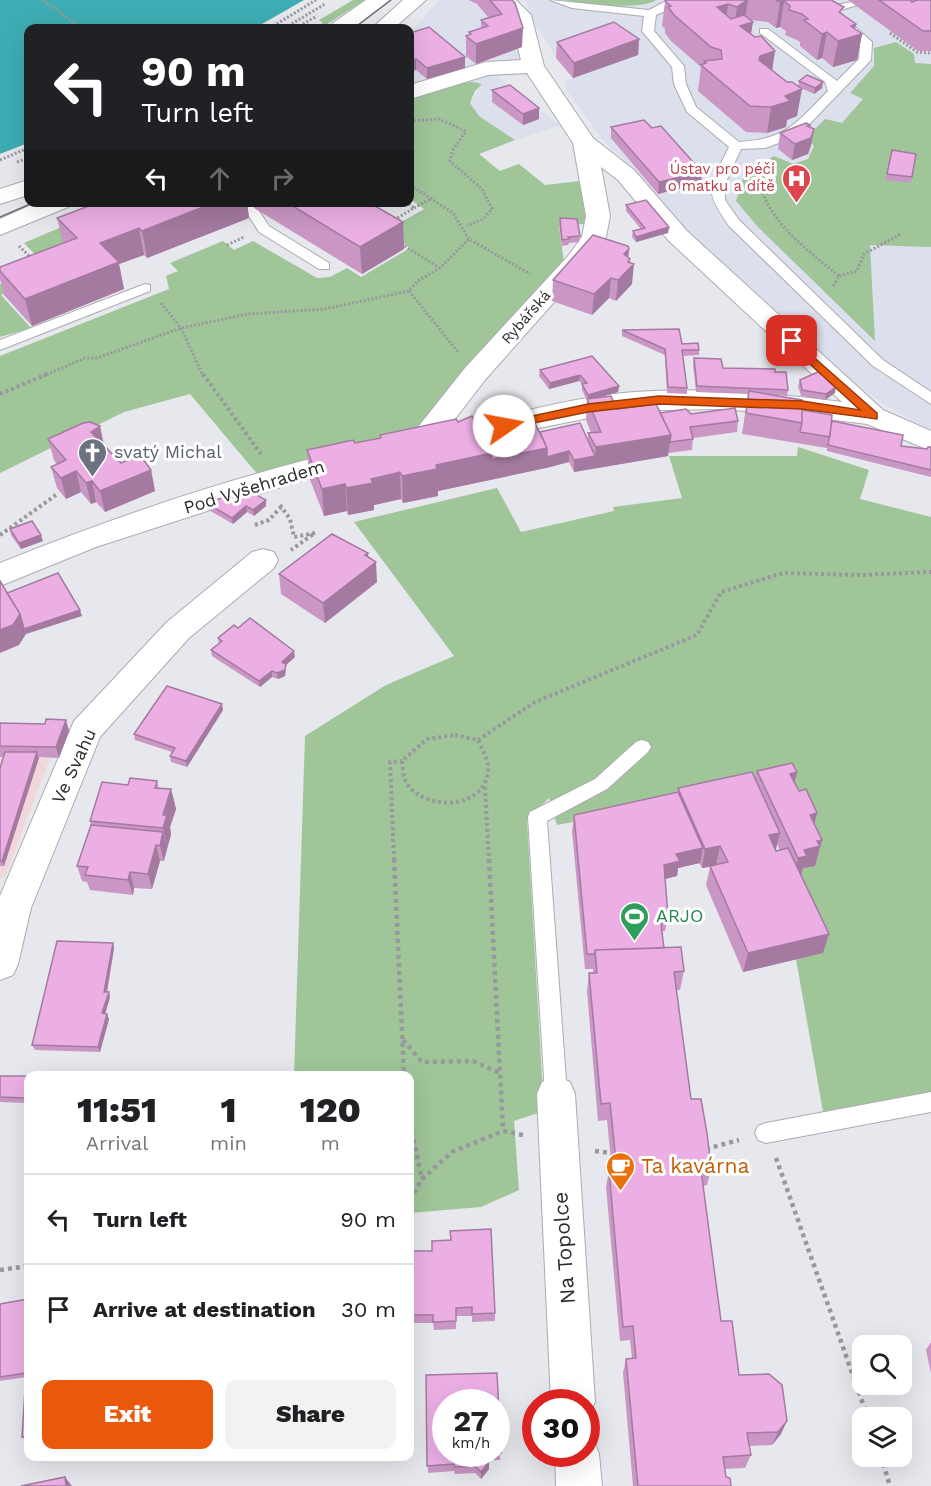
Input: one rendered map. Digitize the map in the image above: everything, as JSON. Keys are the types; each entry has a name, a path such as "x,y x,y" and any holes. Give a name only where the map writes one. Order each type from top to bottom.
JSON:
{"street":[{"path":"347,24 380,0"},
{"path":"387,24 416,0"},
{"path":"504,0 520,15 533,66 585,143 626,175 678,236 873,416 931,442"},
{"path":"414,91 486,69 533,66"},
{"name":"Rybářská","path":"398,448 475,374 594,237 598,216 585,143"},
{"path":"0,197 24,188"},
{"path":"7,235 51,207"},
{"name":"Pod Vyšehradem","path":"0,575 86,540 306,468 588,408 659,400 802,405 873,416"},
{"name":"Ve Svahu","path":"0,964 13,909 86,730 178,630 264,560"},
{"name":"Na Topolce","path":"556,1094 572,1389"},
{"path":"578,1467 579,1486"}],"lane":[{"path":"556,0 581,7 650,13 671,4 674,0"},
{"path":"650,13 648,31 678,66 680,84 691,109 736,146 765,144 794,133 865,60 866,42 818,0"},
{"path":"829,10 853,3"},
{"path":"764,31 831,80 834,93"},
{"path":"736,146 718,184 718,200 734,223 878,363 931,399"},
{"path":"246,207 264,228 324,266"},
{"path":"0,345 145,288"},
{"path":"556,1094 537,817 601,784 642,747"},
{"path":"766,1133 931,1101"}],"path":[{"path":"44,0 76,24"},
{"path":"277,24 316,0"},
{"path":"292,24 333,0"},
{"path":"890,33 917,52 931,53"},
{"path":"414,120 435,117 458,124 466,131 453,150 450,161 482,189 492,209 483,219 467,226"},
{"path":"765,144 757,175 770,211 809,252 839,276"},
{"path":"0,160 24,150"},
{"path":"414,187 432,198 467,226 470,239 536,277 550,289"},
{"path":"387,224 432,198"},
{"path":"817,304 831,290 839,276 856,271 864,254 901,234"},
{"path":"7,235 38,265"},
{"path":"393,239 440,268"},
{"path":"0,394 85,358 97,358 181,328 248,314 325,309 410,291 418,281 440,268 470,239"},
{"path":"410,291 475,374"},
{"path":"163,304 181,328 204,377 263,457"},
{"path":"0,535 56,495"},
{"path":"255,525 270,520 281,507"},
{"path":"264,560 276,561 315,533 294,537 290,519"},
{"path":"478,740 488,755 491,774 485,787 469,800 444,805 416,796 401,775 402,761 415,743 442,733 478,740 535,702 697,635 721,592 783,573 860,575 931,572"},
{"path":"402,761 390,762 404,1071"},
{"path":"485,787 503,1131"},
{"path":"403,1040 422,1062 473,1061 500,1073"},
{"path":"414,1193 422,1179 452,1152 503,1131 558,1145"},
{"path":"702,1150 766,1133 864,1407"},
{"path":"414,1142 422,1179"},
{"path":"0,1270 24,1267"},
{"path":"884,1467 890,1486"}],"shaded area":[{"path":"440,0 498,0 518,23 528,74 499,77 560,125 515,140 479,116 470,103 481,85 414,93 414,28"},
{"name":"Ústav pro péči o matku a dítě","path":"525,0 931,0 931,432 848,382 689,238 632,169 604,141 567,91 564,81 573,78 556,58 533,20"},
{"path":"0,757 50,758 6,875 0,879"}],"green space":[{"path":"353,0 365,0 327,24 321,24 323,23 319,20"},
{"path":"565,0 656,0 626,6 585,4"},
{"path":"896,42 914,54 915,63 931,64 931,247 870,245 875,341 758,227 736,201 744,175 774,156 793,164 808,159 814,146 807,137 825,119 842,123 863,99 850,93 874,66 874,48"},
{"path":"454,83 482,84 475,91 470,103 479,116 515,140 479,154 500,171 519,164 545,185 589,180 586,224 559,225 564,263 417,434 259,476 190,394 124,412 0,473 0,356 169,289 166,276 178,271 170,263 223,241 234,250 253,241 317,278 330,277 347,268 361,277 410,248 384,232 424,209 414,202 414,92"},
{"path":"99,211 49,269 24,243"},
{"path":"35,270 34,282 1,295 31,328 0,337 0,284"},
{"path":"798,447 869,470 860,499 931,517 931,1094 823,1112 796,959 786,782 557,825 549,798 527,820 544,1111 514,1121 519,1190 481,1207 414,1213 414,1071 294,1071 305,736 386,685 454,656 354,522 497,488 521,532 614,511 613,507 682,498 669,456 797,456"}],"water":[{"path":"0,0 304,0 262,24 24,24 24,145 0,154"}],"building":[{"path":"490,0 512,0 523,28 476,44 466,36 471,34 469,32 488,26 481,20 502,14"},
{"path":"666,0 747,0 737,7 728,4 717,7 731,19 744,15 753,22 740,26 755,37 761,36 775,51 760,56 759,60 787,82 792,82 802,89 785,96 790,101 771,107 750,106 701,65 706,63 704,61 722,59 721,50 711,47 674,15"},
{"path":"776,0 831,0 844,7 839,12 856,24 851,26 862,34 838,41 827,32 822,34 804,20 808,19 802,14 789,10 790,6 784,1"},
{"path":"879,0 910,0 912,2 931,0 931,31 923,31"},
{"path":"614,22 639,39 574,63 557,42"},
{"path":"429,27 465,57 427,68 414,60 414,32"},
{"path":"807,75 823,82 815,88 799,81"},
{"path":"510,85 539,108 523,114 492,90"},
{"path":"644,120 652,128 661,126 702,172 659,182 611,127"},
{"path":"806,123 814,129 811,138 795,144 780,133"},
{"path":"892,150 916,154 912,177 887,174"},
{"path":"646,200 669,227 636,237 633,231 645,228 626,205"},
{"path":"86,207 203,207 142,231 139,228 100,243 119,262 25,299 0,271 0,267 77,238 57,218"},
{"path":"294,207 377,207 403,222 360,247"},
{"path":"560,218 577,219 580,236 562,240"},
{"path":"593,235 628,246 629,249 624,254 630,259 628,262 634,264 618,280 611,278 594,294 553,280"},
{"path":"679,329 682,344 698,343 699,350 682,350 687,388 668,387 665,349 622,330"},
{"path":"592,356 619,386 588,395 582,384 587,383 580,375 550,383 540,370"},
{"path":"694,358 721,359 723,368 775,369 775,372 786,372 788,390 697,386"},
{"path":"820,371 836,387 826,394 802,390 800,380"},
{"path":"749,391 802,400 802,423 746,413"},
{"path":"611,396 617,409 656,404 671,435 596,447 588,433 601,432 587,399"},
{"path":"735,408 738,421 690,427 693,439 670,442 671,435 660,413 686,409 691,414"},
{"path":"802,410 832,415 830,437 800,432"},
{"path":"529,411 547,448 492,459 492,453 475,421"},
{"path":"472,416 492,453 436,465 437,469 402,476 400,472 371,479 373,483 346,488 345,484 322,489 307,450 353,440 355,443 381,438 380,435 456,419 458,422"},
{"path":"832,421 903,435 901,446 927,449 931,447 931,470 828,445"},
{"path":"90,422 100,426 91,432 121,463 140,455 151,470 100,491 92,481 86,483 76,471 61,478 51,467 66,460 48,439"},
{"path":"580,423 595,456 574,460 569,451 547,457 547,448 540,432"},
{"path":"247,490 266,500 253,510 246,506 232,518 206,503"},
{"path":"32,521 41,535 19,543 10,529"},
{"path":"332,534 368,553 365,555 376,562 323,603 279,574"},
{"path":"58,573 80,610 24,629 20,614 7,593"},
{"path":"0,581 20,614 13,625 0,630"},
{"path":"250,618 294,651 282,662 286,664 285,670 277,673 272,671 259,681 211,650 222,641 218,638 234,625 238,628"},
{"path":"167,686 222,704 186,761 170,756 175,748 134,734"},
{"path":"46,719 66,720 56,747 0,746 0,723 45,724"},
{"path":"5,752 37,752 2,861 0,861 0,768"},
{"path":"792,763 797,772 790,774 799,791 806,789 817,813 810,815 822,840 817,841 820,846 804,850 807,856 798,858 757,771"},
{"path":"752,772 780,833 769,835 776,851 788,848 829,934 748,953 710,866 728,862 720,846 705,849 678,788"},
{"path":"130,778 157,781 155,788 171,789 163,815 167,815 163,828 90,821 102,782 128,785"},
{"path":"678,792 703,848 676,854 680,861 664,865 668,916 660,916 664,948 595,950 595,954 587,954 574,815"},
{"path":"91,825 163,832 160,846 156,845 148,874 130,872 128,880 85,875 88,867 77,866"},
{"path":"57,941 113,943 104,992 109,992 102,1013 107,1014 98,1047 32,1045"},
{"path":"681,947 684,971 674,972 691,1099 701,1099 707,1133 711,1169 701,1170 721,1321 732,1321 739,1375 769,1374 782,1385 787,1421 778,1432 747,1433 751,1455 723,1457 726,1477 730,1478 731,1486 638,1486 626,1359 636,1358 633,1326 623,1327 609,1171 617,1171 610,1103 601,1104 589,973 597,973 595,950"},
{"path":"0,1076 24,1076 24,1098 0,1097"},
{"path":"491,1229 495,1313 472,1314 472,1307 456,1308 456,1321 433,1322 433,1315 414,1315 414,1251 432,1251 432,1241 451,1240 450,1231"},
{"path":"24,1300 24,1373 0,1377 0,1304"},
{"path":"497,1373 498,1389 432,1389 432,1466 427,1466 426,1375"},
{"path":"24,1405 24,1437 22,1437"},
{"path":"65,1477 66,1486 21,1486"}],"tram line":[{"path":"359,24 391,0"},
{"path":"0,217 24,207"}],"place":[{"name":"Ústav pro péči o matku a dítě","path":"796,204"},
{"name":"svatý Michal","path":"93,478"},
{"name":"ARJO","path":"635,942"},
{"name":"Ta kavárna","path":"620,1192"}],"route":[{"path":"504,426 623,402 659,400 802,405 873,416 792,341"}]}
